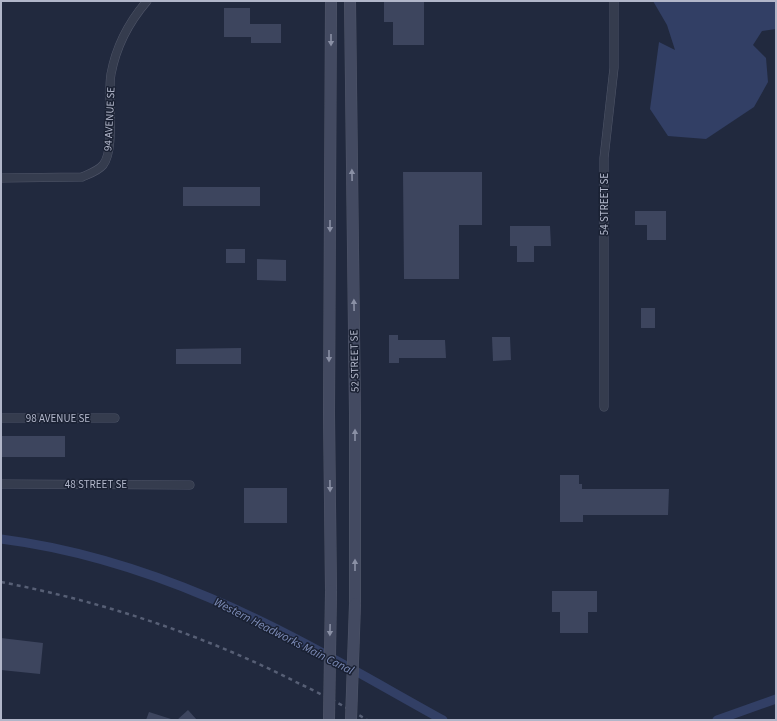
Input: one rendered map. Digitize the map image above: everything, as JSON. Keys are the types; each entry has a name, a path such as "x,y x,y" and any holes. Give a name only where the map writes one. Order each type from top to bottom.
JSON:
{"main road":[{"path":"329,720 331,591 329,414 331,1"},
{"name":"52 STREET SE","path":"350,1 355,414 355,604 351,720"}],"street":[{"name":"94 AVENUE SE","path":"1,178 82,177 91,174 102,166 107,158 110,144 111,76 116,50 134,16 147,1"},
{"name":"54 STREET SE","path":"604,407 604,158 614,68 614,1"},
{"name":"98 AVENUE SE","path":"1,418 115,418"},
{"name":"48 STREET SE","path":"1,484 190,485"}],"water":[{"path":"653,1 776,1 776,29 762,31 753,45 766,58 768,82 754,107 706,139 668,136 650,109 659,42 675,50 667,25"}],"building":[{"path":"384,1 424,1 424,45 393,45 393,22 384,22"},
{"path":"224,8 250,8 250,24 281,24 281,43 251,43 251,37 224,37"},
{"path":"403,172 482,172 482,225 459,225 459,279 404,279"},
{"path":"183,187 260,187 260,206 183,206"},
{"path":"635,211 666,211 666,240 647,240 647,225 635,225"},
{"path":"510,226 550,226 551,246 534,246 534,262 517,262 517,246 510,246"},
{"path":"226,249 245,249 245,263 226,263"},
{"path":"257,259 286,260 286,281 257,280"},
{"path":"641,308 655,308 655,328 641,328"},
{"path":"389,335 398,335 398,340 445,340 446,358 399,358 399,363 389,363"},
{"path":"492,337 510,337 511,360 493,361"},
{"path":"241,348 241,364 176,364 176,349"},
{"path":"1,436 65,436 65,457 1,457"},
{"path":"560,475 579,475 579,484 582,484 582,489 669,489 668,515 583,515 583,522 560,522"},
{"path":"244,488 287,488 287,523 244,523"},
{"path":"552,591 597,591 597,612 588,612 588,633 560,633 560,612 552,612"},
{"path":"1,638 43,643 40,674 1,670"},
{"path":"188,710 197,720 177,720"},
{"path":"149,712 171,719 171,720 146,720"}],"waterway":[{"name":"Western Headworks Main Canal","path":"1,539 54,548 107,561 134,569 210,598 299,640 443,720"},
{"name":"Western Headworks Main Canal","path":"717,720 776,699"}],"railway":[{"path":"1,582 78,599 190,635 262,666 333,700 367,720"}]}
